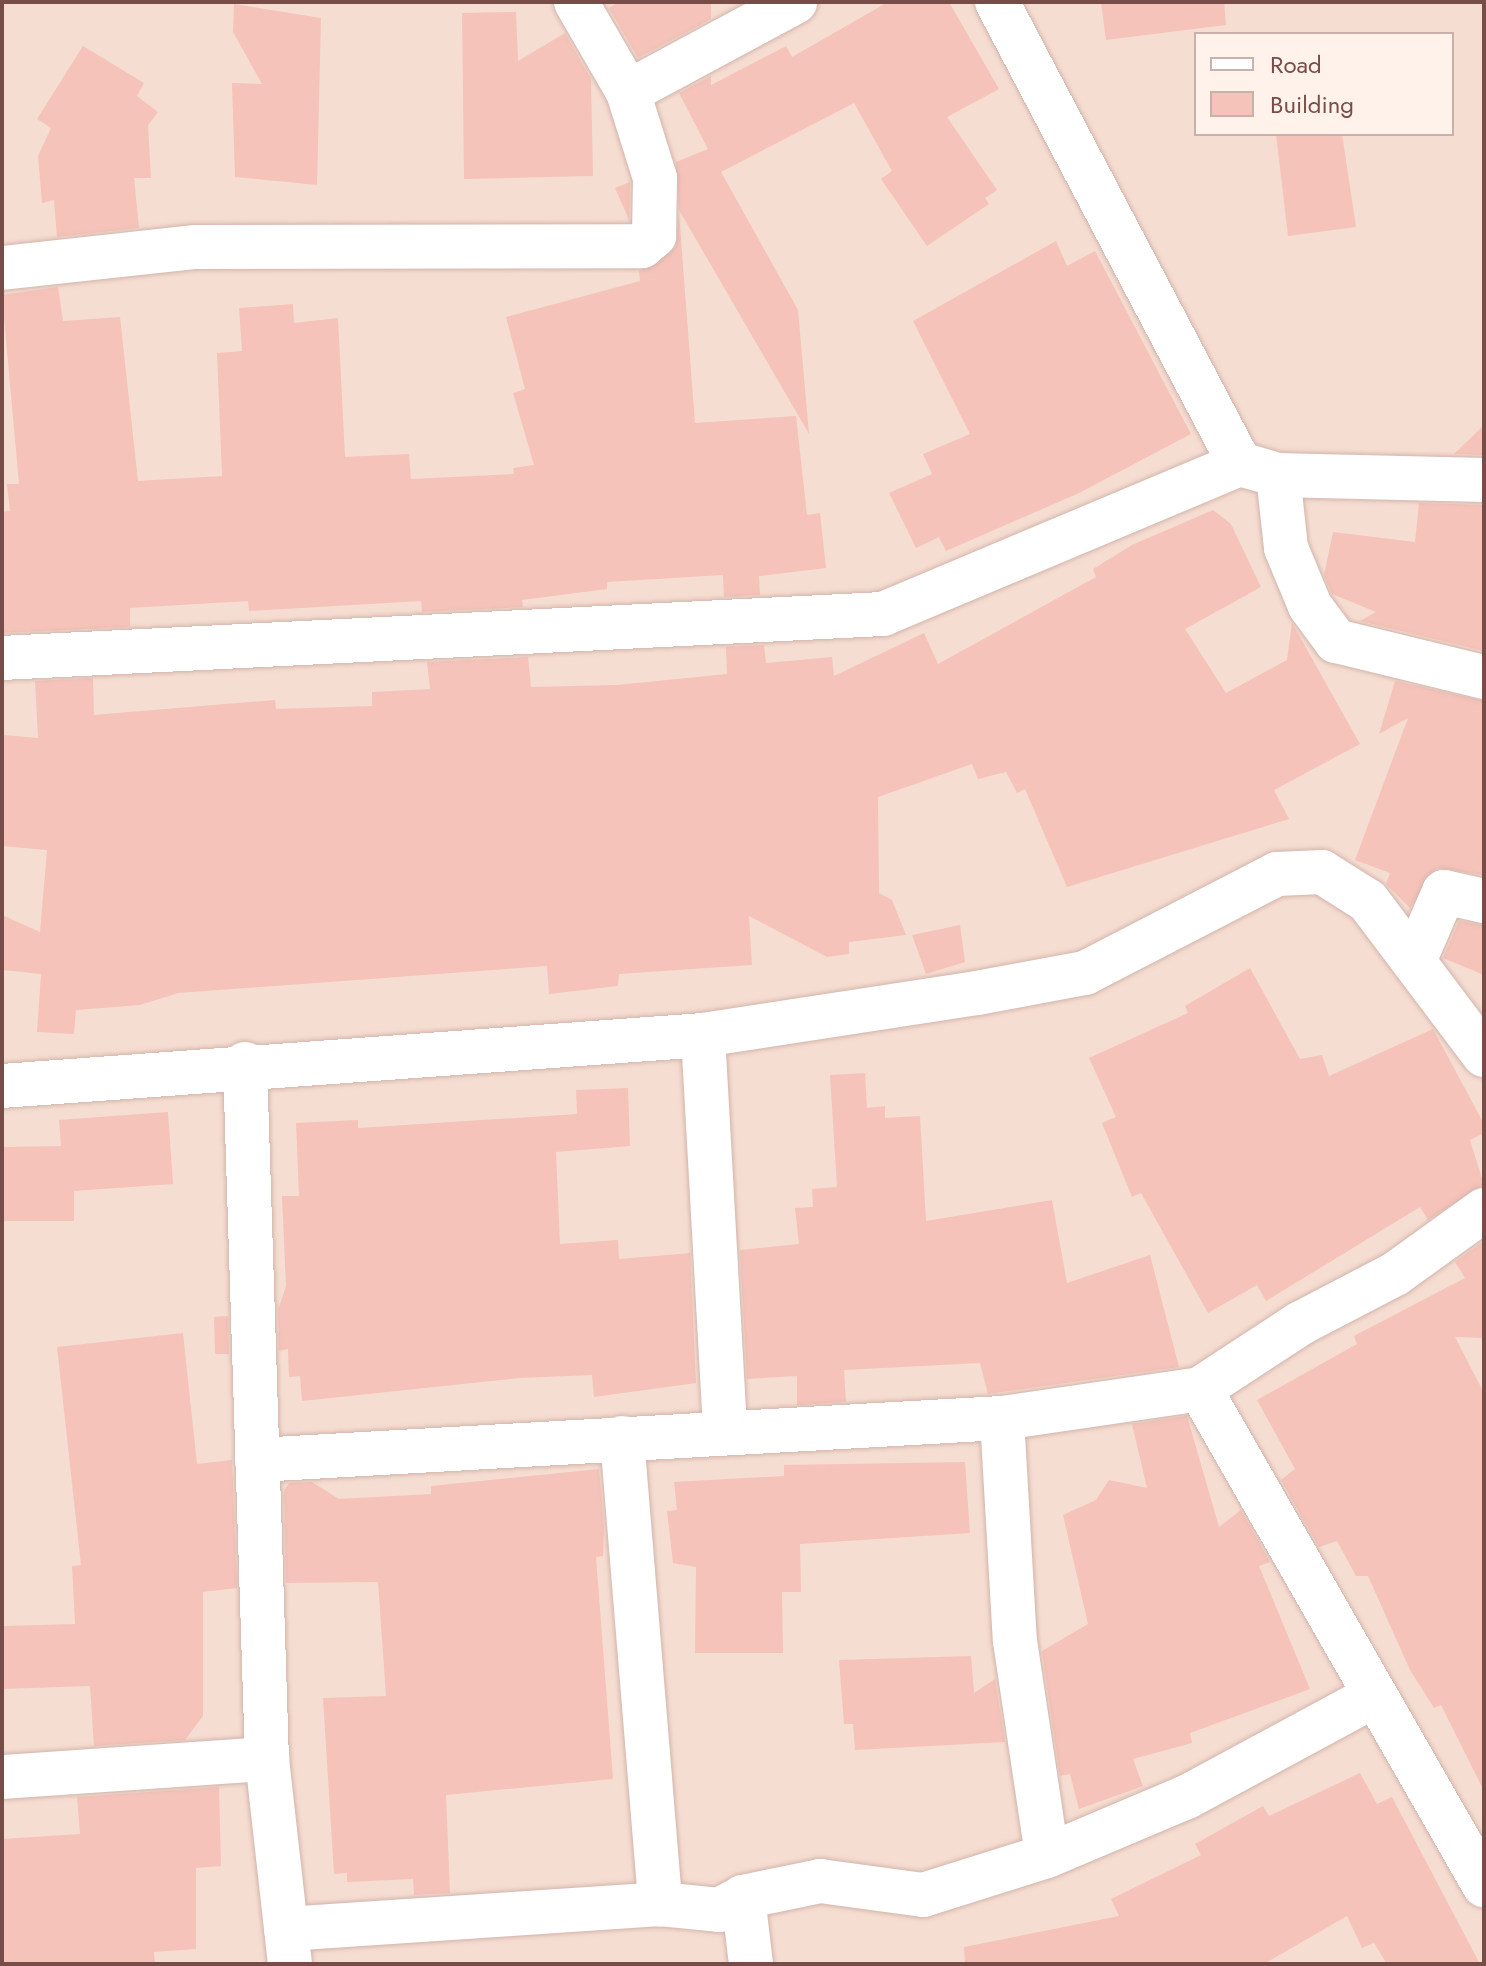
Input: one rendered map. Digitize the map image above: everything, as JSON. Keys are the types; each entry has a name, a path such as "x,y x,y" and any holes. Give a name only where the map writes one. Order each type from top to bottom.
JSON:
{"street":[{"path":"2,268 196,247 642,246 654,236 655,178 628,92 576,2"},
{"path":"628,92 795,2"},
{"path":"997,2 1259,469 1310,606 1336,641 1484,677"},
{"path":"2,658 883,614 1259,469 1484,480"},
{"path":"2,1086 245,1064 703,1035 1085,973 1277,874 1322,872 1368,901 1415,959 1484,1055"},
{"path":"1415,959 1444,892 1484,901"},
{"path":"703,1035 725,1431"},
{"path":"245,1064 267,1759 288,1946 660,1904 719,1910 743,1897 820,1881 923,1895 1047,1856 1187,1797 1374,1696"},
{"path":"257,1460 725,1431 1002,1418 1200,1389 1301,1323 1395,1274 1484,1210"},
{"path":"1200,1389 1484,1885"},
{"path":"1002,1418 1015,1641 1047,1856"},
{"path":"622,1438 660,1904"},
{"path":"2,1777 267,1759"},
{"path":"743,1897 751,1964"}],"shaded area":[{"path":"2,2 1484,2 1484,1964 2,1964"}],"building":[{"path":"619,2 711,2 711,19 638,58 609,8"},
{"path":"888,2 949,2 999,89 947,117 997,190 985,198 989,204 927,246 881,179 892,171 854,103 721,172 798,310 809,434 679,210 676,162 708,149 679,93 711,76 711,85 786,46 792,57"},
{"path":"1101,2 1224,2 1226,25 1106,40"},
{"path":"234,4 321,18 317,185 235,177 232,83 262,84 233,32"},
{"path":"516,12 518,61 565,33 591,79 593,176 464,179 462,13"},
{"path":"83,46 144,83 137,96 158,112 148,125 151,178 134,178 139,228 57,237 54,200 42,203 38,156 51,128 37,119"},
{"path":"1276,136 1342,136 1356,227 1288,236"},
{"path":"630,182 629,220 615,188"},
{"path":"679,213 695,423 796,416 807,515 820,513 826,568 759,576 760,595 724,597 723,575 607,582 607,589 522,600 523,607 422,612 421,601 249,611 248,601 130,608 130,627 2,633 2,512 10,511 7,484 19,484 2,295 58,287 63,321 120,317 138,481 222,476 217,353 242,351 239,308 293,304 294,323 338,318 345,457 409,454 411,479 514,474 513,468 534,465 513,393 525,389 506,317 640,281 639,271 676,247"},
{"path":"1056,241 1067,266 1095,251 1191,434 1079,493 946,551 939,537 916,548 889,493 932,474 923,454 970,434 913,321"},
{"path":"1484,425 1484,455 1454,454"},
{"path":"1419,503 1484,505 1484,651 1360,621 1376,612 1332,594 1324,575 1333,532 1415,542"},
{"path":"1213,510 1231,524 1261,587 1185,629 1226,693 1287,660 1292,623 1360,744 1274,790 1289,819 1067,887 1025,789 1017,793 1006,772 978,779 972,764 878,797 879,893 892,900 906,935 849,942 849,954 827,957 749,916 752,965 619,974 618,986 549,994 547,966 178,993 140,1005 76,1010 74,1034 37,1032 41,974 2,970 2,915 40,932 47,850 2,846 2,735 38,738 35,681 93,678 94,715 275,700 276,709 372,706 372,692 430,689 427,662 528,657 531,687 617,685 727,674 726,647 764,645 766,663 832,657 834,676 924,633 938,664 1096,577 1093,569 1132,545"},
{"path":"1395,681 1484,701 1484,875 1437,868 1410,908 1386,884 1390,873 1355,860 1408,718 1379,734"},
{"path":"1459,921 1484,925 1484,975 1443,958"},
{"path":"960,925 965,962 926,974 912,935"},
{"path":"1250,968 1300,1059 1322,1055 1329,1076 1433,1029 1484,1124 1484,1133 1470,1140 1484,1185 1428,1220 1420,1207 1266,1301 1257,1285 1208,1313 1141,1193 1132,1197 1102,1123 1116,1117 1089,1058 1188,1013 1185,1006"},
{"path":"865,1073 867,1108 885,1106 885,1118 920,1116 926,1221 1052,1200 1067,1283 1150,1255 1179,1367 988,1394 980,1363 844,1370 846,1402 797,1405 797,1376 747,1379 740,1250 799,1244 795,1208 813,1207 812,1189 837,1187 830,1075"},
{"path":"628,1088 630,1146 556,1152 560,1244 618,1240 619,1259 690,1253 696,1383 594,1397 592,1375 519,1378 302,1401 300,1376 289,1377 288,1349 279,1351 278,1310 286,1286 282,1196 299,1196 296,1123 358,1120 358,1128 577,1114 576,1090"},
{"path":"168,1112 173,1184 74,1191 74,1221 2,1221 2,1147 61,1146 59,1120"},
{"path":"1484,1241 1484,1338 1455,1337 1484,1393 1484,1791 1441,1705 1434,1708 1410,1670 1368,1576 1356,1576 1337,1541 1319,1547 1281,1480 1295,1469 1257,1400 1357,1344 1354,1336 1465,1278 1455,1262"},
{"path":"228,1316 229,1354 215,1354 214,1317"},
{"path":"183,1333 197,1464 232,1460 237,1588 203,1592 203,1716 185,1740 94,1746 90,1686 2,1689 2,1626 75,1624 72,1566 81,1565 57,1347"},
{"path":"1187,1416 1219,1527 1241,1510 1270,1562 1259,1566 1310,1689 1190,1733 1192,1743 1133,1759 1143,1786 1079,1809 1070,1774 1060,1776 1042,1651 1088,1624 1063,1515 1096,1500 1109,1480 1147,1488 1132,1424"},
{"path":"965,1462 970,1533 800,1544 801,1592 782,1592 783,1653 695,1653 696,1567 673,1563 667,1511 677,1510 674,1482 784,1476 784,1465"},
{"path":"599,1469 603,1556 596,1557 613,1779 446,1795 450,1893 414,1895 413,1879 347,1882 347,1873 334,1874 323,1698 386,1696 378,1582 286,1583 284,1491 289,1483 312,1482 339,1499 431,1494 431,1486"},
{"path":"971,1656 974,1693 995,1679 1005,1742 855,1750 853,1724 844,1724 839,1660"},
{"path":"1360,1773 1377,1804 1392,1797 1480,1964 1387,1964 1374,1943 1362,1948 1347,1916 1264,1964 965,1964 964,1947 1119,1916 1111,1899 1201,1855 1195,1844 1263,1806 1269,1816"},
{"path":"219,1787 221,1866 196,1868 196,1949 154,1952 155,1964 2,1964 2,1839 80,1834 77,1797"}]}
